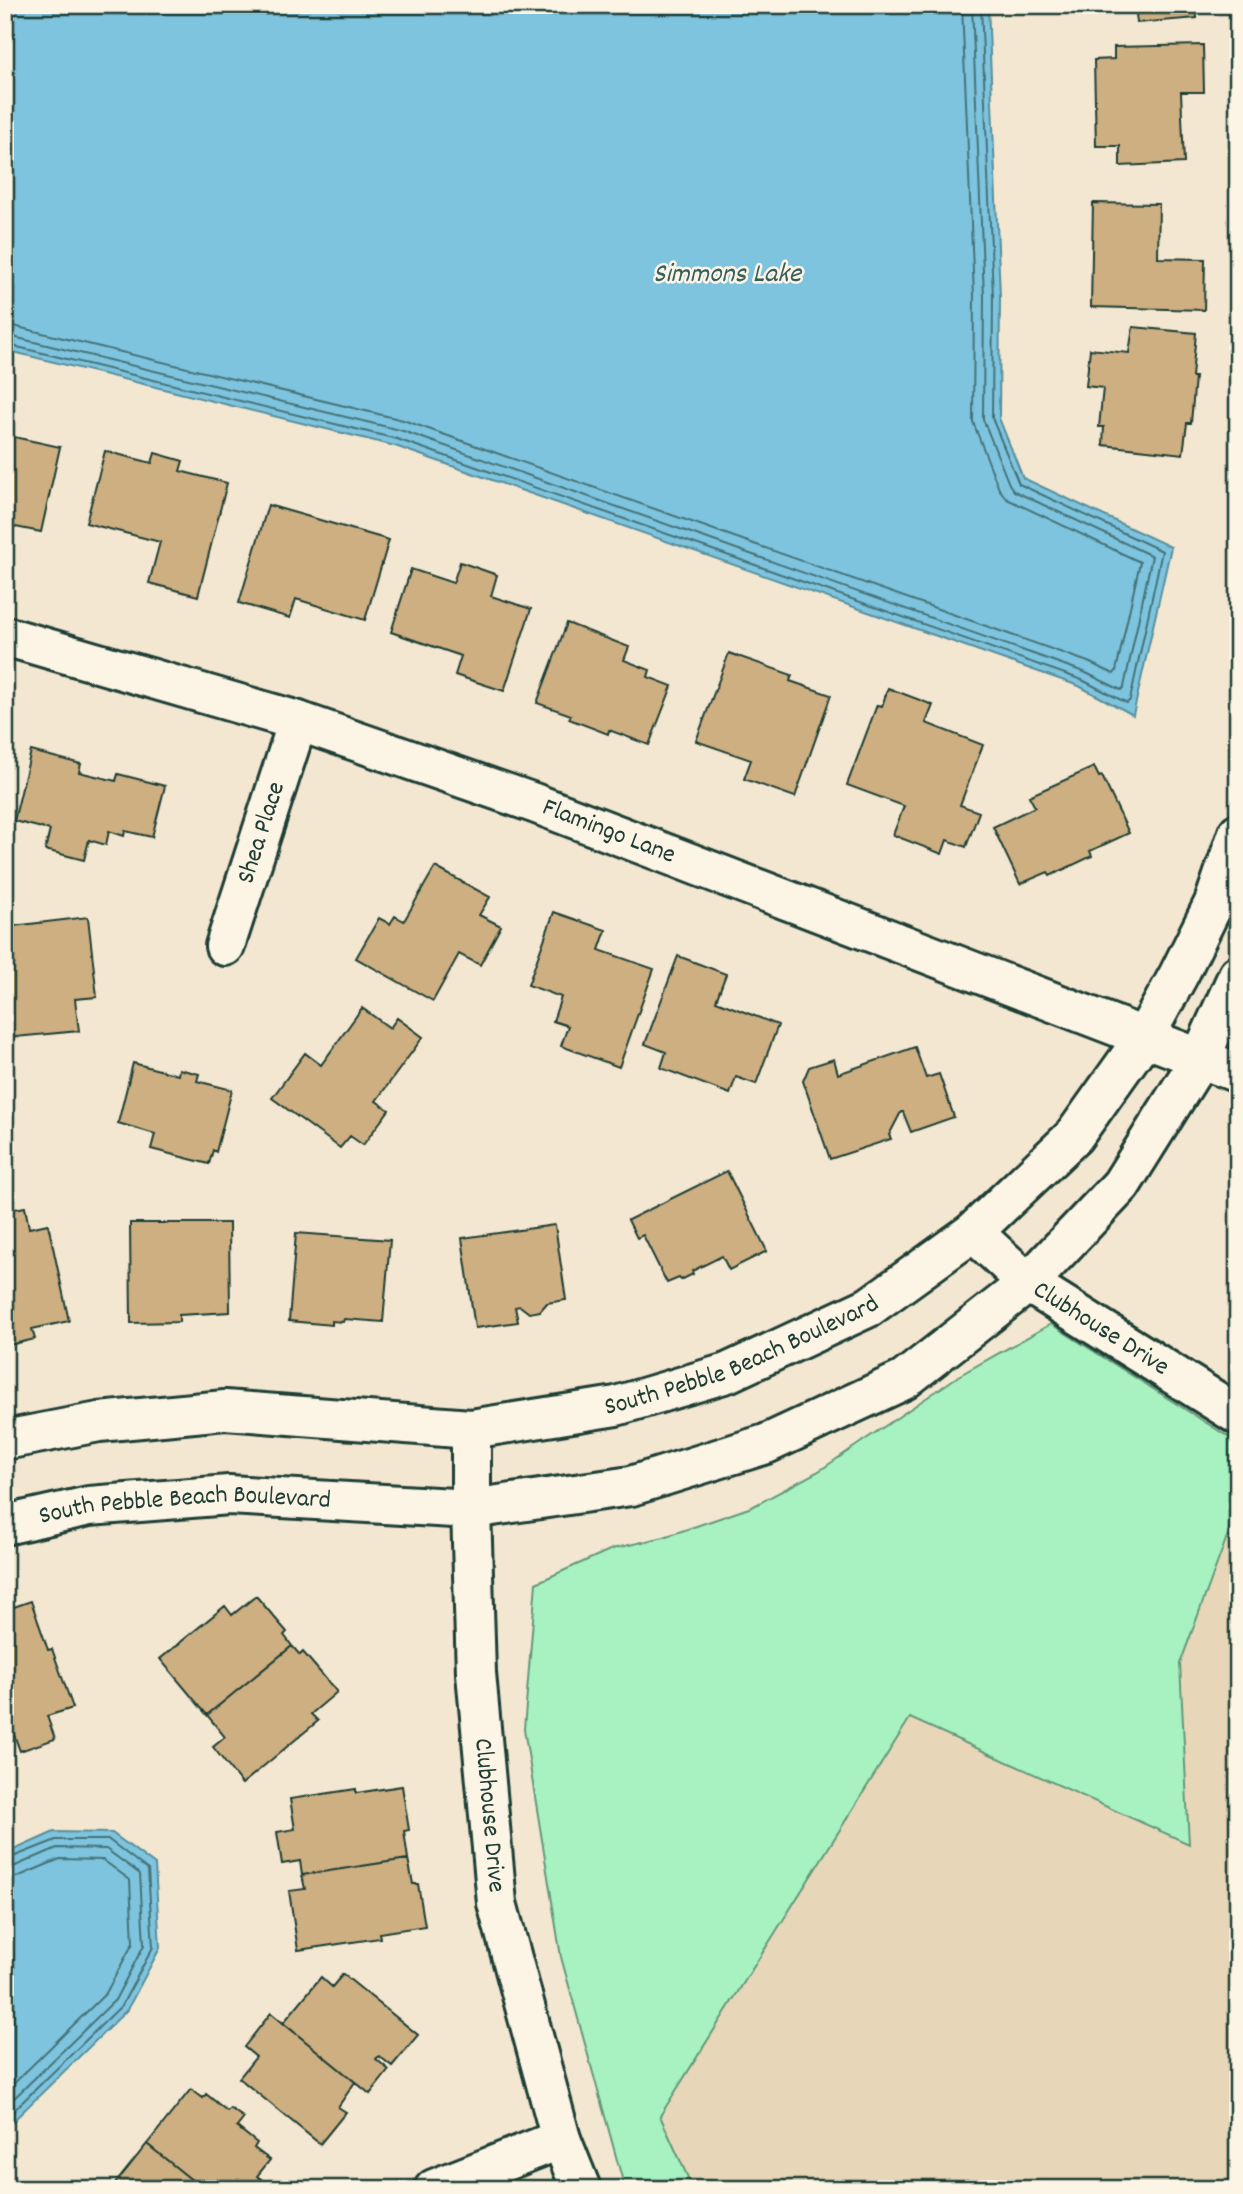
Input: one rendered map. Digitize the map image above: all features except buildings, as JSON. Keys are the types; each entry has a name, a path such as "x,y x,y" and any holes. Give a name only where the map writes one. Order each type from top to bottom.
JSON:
{"street":[{"name":"Flamingo Lane","path":"5,636 298,721 534,803 1238,1073"},
{"name":"Shea Place","path":"225,946 298,721"},
{"name":"South Pebble Beach Boulevard","path":"5,1440 99,1422 225,1410 471,1429 616,1406 727,1373 869,1307 973,1232 1074,1136 1145,1036 1179,974 1214,903 1238,833"},
{"name":"South Pebble Beach Boulevard","path":"5,1525 89,1506 229,1495 471,1508 631,1486 765,1444 904,1380 1028,1283 1121,1185 1200,1059 1238,975"},
{"name":"Clubhouse Drive","path":"973,1232 1028,1283 1238,1415"},
{"name":"Clubhouse Drive","path":"471,1429 476,1673 498,1903 561,2140 581,2189"},
{"path":"434,2189 561,2140"}],"shaded area":[{"path":"1238,1485 1238,2189 703,2189 689,2180 660,2116 910,1718 1189,1844 1180,1664 1228,1534"}],"green space":[{"path":"1051,1324 1238,1443 1238,1485 1228,1534 1180,1664 1189,1844 910,1718 660,2116 689,2180 703,2189 625,2189 561,1957 524,1729 536,1583 612,1549 664,1537 752,1507 819,1471 960,1375"}],"water":[{"name":"Simmons Lake","path":"5,5 988,5 1000,296 999,418 1023,478 1171,547 1133,715 1079,686 395,446 5,350"},
{"path":"54,1832 112,1833 155,1865 160,1948 127,2010 5,2129 5,1854"}]}
